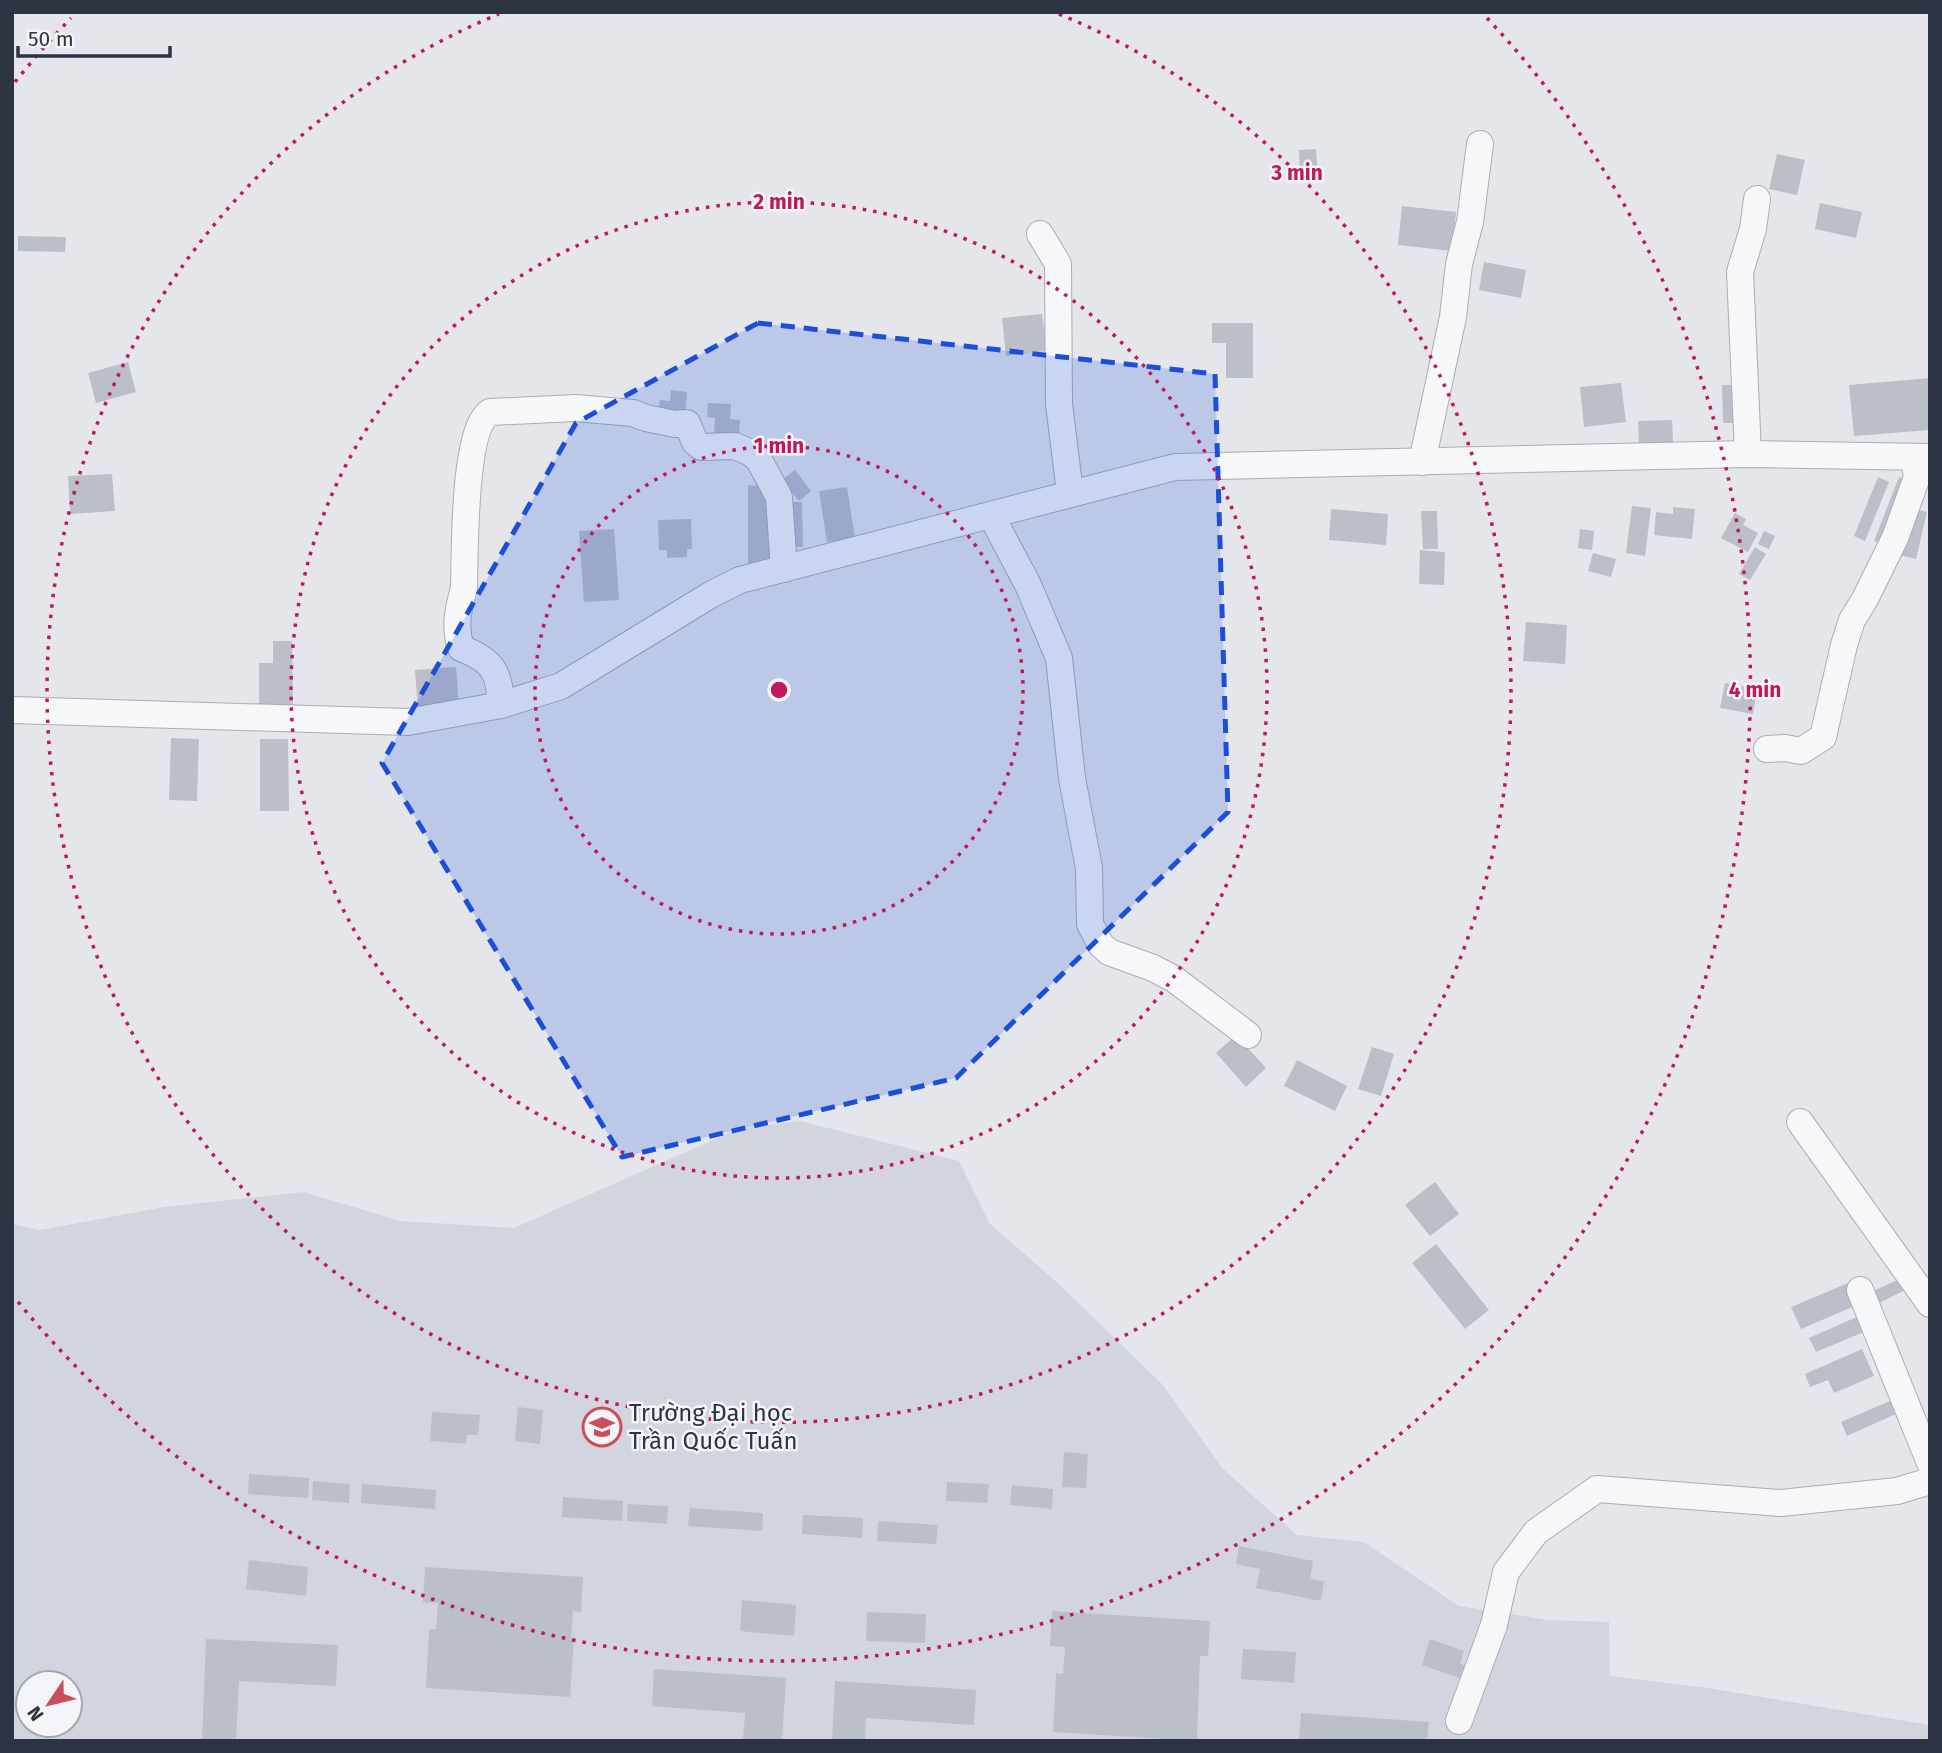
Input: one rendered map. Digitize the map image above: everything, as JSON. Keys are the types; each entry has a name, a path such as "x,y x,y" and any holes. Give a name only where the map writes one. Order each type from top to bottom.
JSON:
{"street":[{"path":"1422,462 1453,317 1459,264 1471,214 1480,144"},
{"path":"1748,454 1740,272 1754,229 1757,199"},
{"path":"1040,234 1058,264 1059,404 1070,492"},
{"path":"501,705 500,683 495,669 461,648 456,629 464,588 470,461 477,431 483,417 490,412 575,408 633,413 675,424 687,423 695,442 701,447 735,446 751,453 771,479 779,497 784,569"},
{"path":"12,710 408,722 501,705 561,686 712,594 740,580 1174,467 1748,454 1922,457 1895,538 1866,599 1852,620 1823,737 1801,751 1767,749"},
{"path":"991,515 1028,585 1059,658 1072,778 1089,868 1092,928 1108,952 1153,968 1174,979 1248,1035"},
{"path":"1800,1122 1930,1304"},
{"path":"1860,1290 1930,1464"},
{"path":"1459,1721 1494,1625 1506,1572 1536,1532 1597,1489 1781,1503 1897,1491 1930,1481"}],"highlighted area":[{"path":"758,323 1215,374 1228,812 956,1078 622,1157 382,763 576,423"}],"shaded area":[{"name":"Trường Đại học Trần Quốc Tuấn","path":"800,1121 959,1161 990,1224 1060,1285 1162,1384 1223,1469 1297,1535 1364,1542 1459,1606 1548,1620 1609,1622 1610,1676 1708,1688 1930,1725 1930,1741 12,1741 12,1224 40,1230 164,1207 304,1192 400,1221 514,1228 738,1129"}],"building":[{"path":"1316,149 1318,176 1300,177 1299,150"},
{"path":"1777,154 1805,160 1797,195 1769,189"},
{"path":"1820,203 1862,212 1856,238 1815,229"},
{"path":"1402,206 1456,212 1452,251 1398,245"},
{"path":"18,236 66,237 65,252 18,251"},
{"path":"1484,262 1526,270 1521,298 1479,290"},
{"path":"1042,314 1047,351 1006,356 1002,318"},
{"path":"1212,323 1253,323 1253,378 1226,378 1226,343 1212,343"},
{"path":"128,362 136,392 96,403 88,373"},
{"path":"1930,378 1930,430 1854,436 1849,385"},
{"path":"1621,383 1626,422 1584,427 1580,387"},
{"path":"1722,385 1737,385 1738,423 1723,423"},
{"path":"671,390 687,392 685,417 658,414 660,400 670,401"},
{"path":"708,403 731,404 730,419 740,420 739,437 714,435 715,418 707,417"},
{"path":"1672,420 1673,442 1639,444 1638,421"},
{"path":"795,470 811,491 799,501 782,480"},
{"path":"112,474 115,511 70,514 68,476"},
{"path":"1878,477 1889,482 1865,541 1854,536"},
{"path":"1899,477 1912,482 1887,546 1874,541"},
{"path":"748,485 770,487 776,560 748,570"},
{"path":"847,487 855,538 827,542 819,491"},
{"path":"786,502 802,502 803,547 787,547"},
{"path":"1632,506 1651,508 1645,556 1626,553"},
{"path":"1673,507 1695,509 1692,539 1654,535 1656,512 1673,514"},
{"path":"1910,508 1927,512 1916,559 1899,555"},
{"path":"1331,509 1388,514 1386,545 1329,540"},
{"path":"1421,511 1437,511 1438,549 1423,549"},
{"path":"1735,513 1746,519 1743,525 1758,533 1748,552 1721,538"},
{"path":"691,519 692,549 687,549 687,557 667,558 667,550 659,550 658,520"},
{"path":"614,529 619,600 584,602 579,531"},
{"path":"1580,529 1594,531 1592,550 1578,548"},
{"path":"1764,531 1775,536 1769,549 1758,544"},
{"path":"1755,547 1766,554 1750,580 1739,574"},
{"path":"1420,550 1445,552 1444,585 1419,584"},
{"path":"1593,553 1616,559 1611,577 1588,571"},
{"path":"1526,622 1567,625 1565,664 1523,661"},
{"path":"273,641 292,641 293,713 259,713 259,663 273,663"},
{"path":"456,667 459,707 418,711 415,670"},
{"path":"1725,683 1757,689 1753,714 1720,708"},
{"path":"171,738 199,739 197,801 169,800"},
{"path":"260,739 288,739 289,811 260,811"},
{"path":"1236,1035 1266,1068 1246,1087 1216,1053"},
{"path":"1372,1047 1394,1054 1381,1096 1358,1089"},
{"path":"1297,1060 1347,1086 1335,1111 1284,1086"},
{"path":"1435,1182 1459,1214 1430,1236 1405,1205"},
{"path":"1436,1244 1489,1310 1465,1329 1412,1263"},
{"path":"1904,1277 1909,1288 1875,1305 1869,1293"},
{"path":"1848,1283 1857,1305 1801,1329 1791,1307"},
{"path":"1859,1316 1866,1331 1816,1352 1809,1338"},
{"path":"1862,1349 1874,1376 1834,1393 1828,1380 1810,1387 1805,1374"},
{"path":"1892,1400 1898,1413 1847,1436 1841,1422"},
{"path":"518,1407 543,1410 540,1444 515,1441"},
{"path":"432,1412 480,1415 478,1435 467,1435 466,1444 430,1441"},
{"path":"1064,1452 1088,1454 1086,1488 1062,1487"},
{"path":"249,1474 309,1478 308,1498 248,1494"},
{"path":"313,1481 350,1484 349,1503 312,1500"},
{"path":"947,1482 989,1484 987,1503 946,1501"},
{"path":"362,1484 436,1490 435,1509 361,1503"},
{"path":"1012,1485 1053,1489 1052,1509 1010,1505"},
{"path":"563,1497 623,1501 622,1521 562,1517"},
{"path":"628,1504 668,1506 667,1524 627,1521"},
{"path":"690,1508 763,1513 762,1531 688,1526"},
{"path":"803,1515 863,1518 862,1538 802,1534"},
{"path":"878,1521 938,1525 936,1544 877,1541"},
{"path":"1239,1546 1313,1561 1310,1579 1324,1581 1321,1601 1256,1588 1260,1569 1236,1564"},
{"path":"249,1560 308,1567 306,1596 246,1589"},
{"path":"425,1567 583,1577 581,1612 573,1611 570,1697 426,1688 429,1629 436,1629 438,1603 423,1602"},
{"path":"742,1600 796,1605 794,1636 740,1631"},
{"path":"1052,1611 1210,1621 1208,1656 1200,1656 1197,1741 1053,1732 1056,1673 1063,1674 1065,1647 1050,1646"},
{"path":"867,1612 926,1614 925,1643 866,1641"},
{"path":"206,1639 338,1645 336,1686 239,1681 236,1741 202,1741"},
{"path":"1430,1639 1464,1651 1460,1664 1472,1668 1468,1681 1422,1665"},
{"path":"1243,1649 1296,1652 1294,1683 1241,1679"},
{"path":"654,1669 786,1678 782,1741 743,1741 745,1713 652,1706"},
{"path":"835,1681 976,1690 974,1725 866,1718 865,1741 832,1741"},
{"path":"1301,1713 1429,1722 1427,1741 1299,1741"}],"place":[{"name":"Trường Đại học Trần Quốc Tuấn","path":"602,1427"}]}
